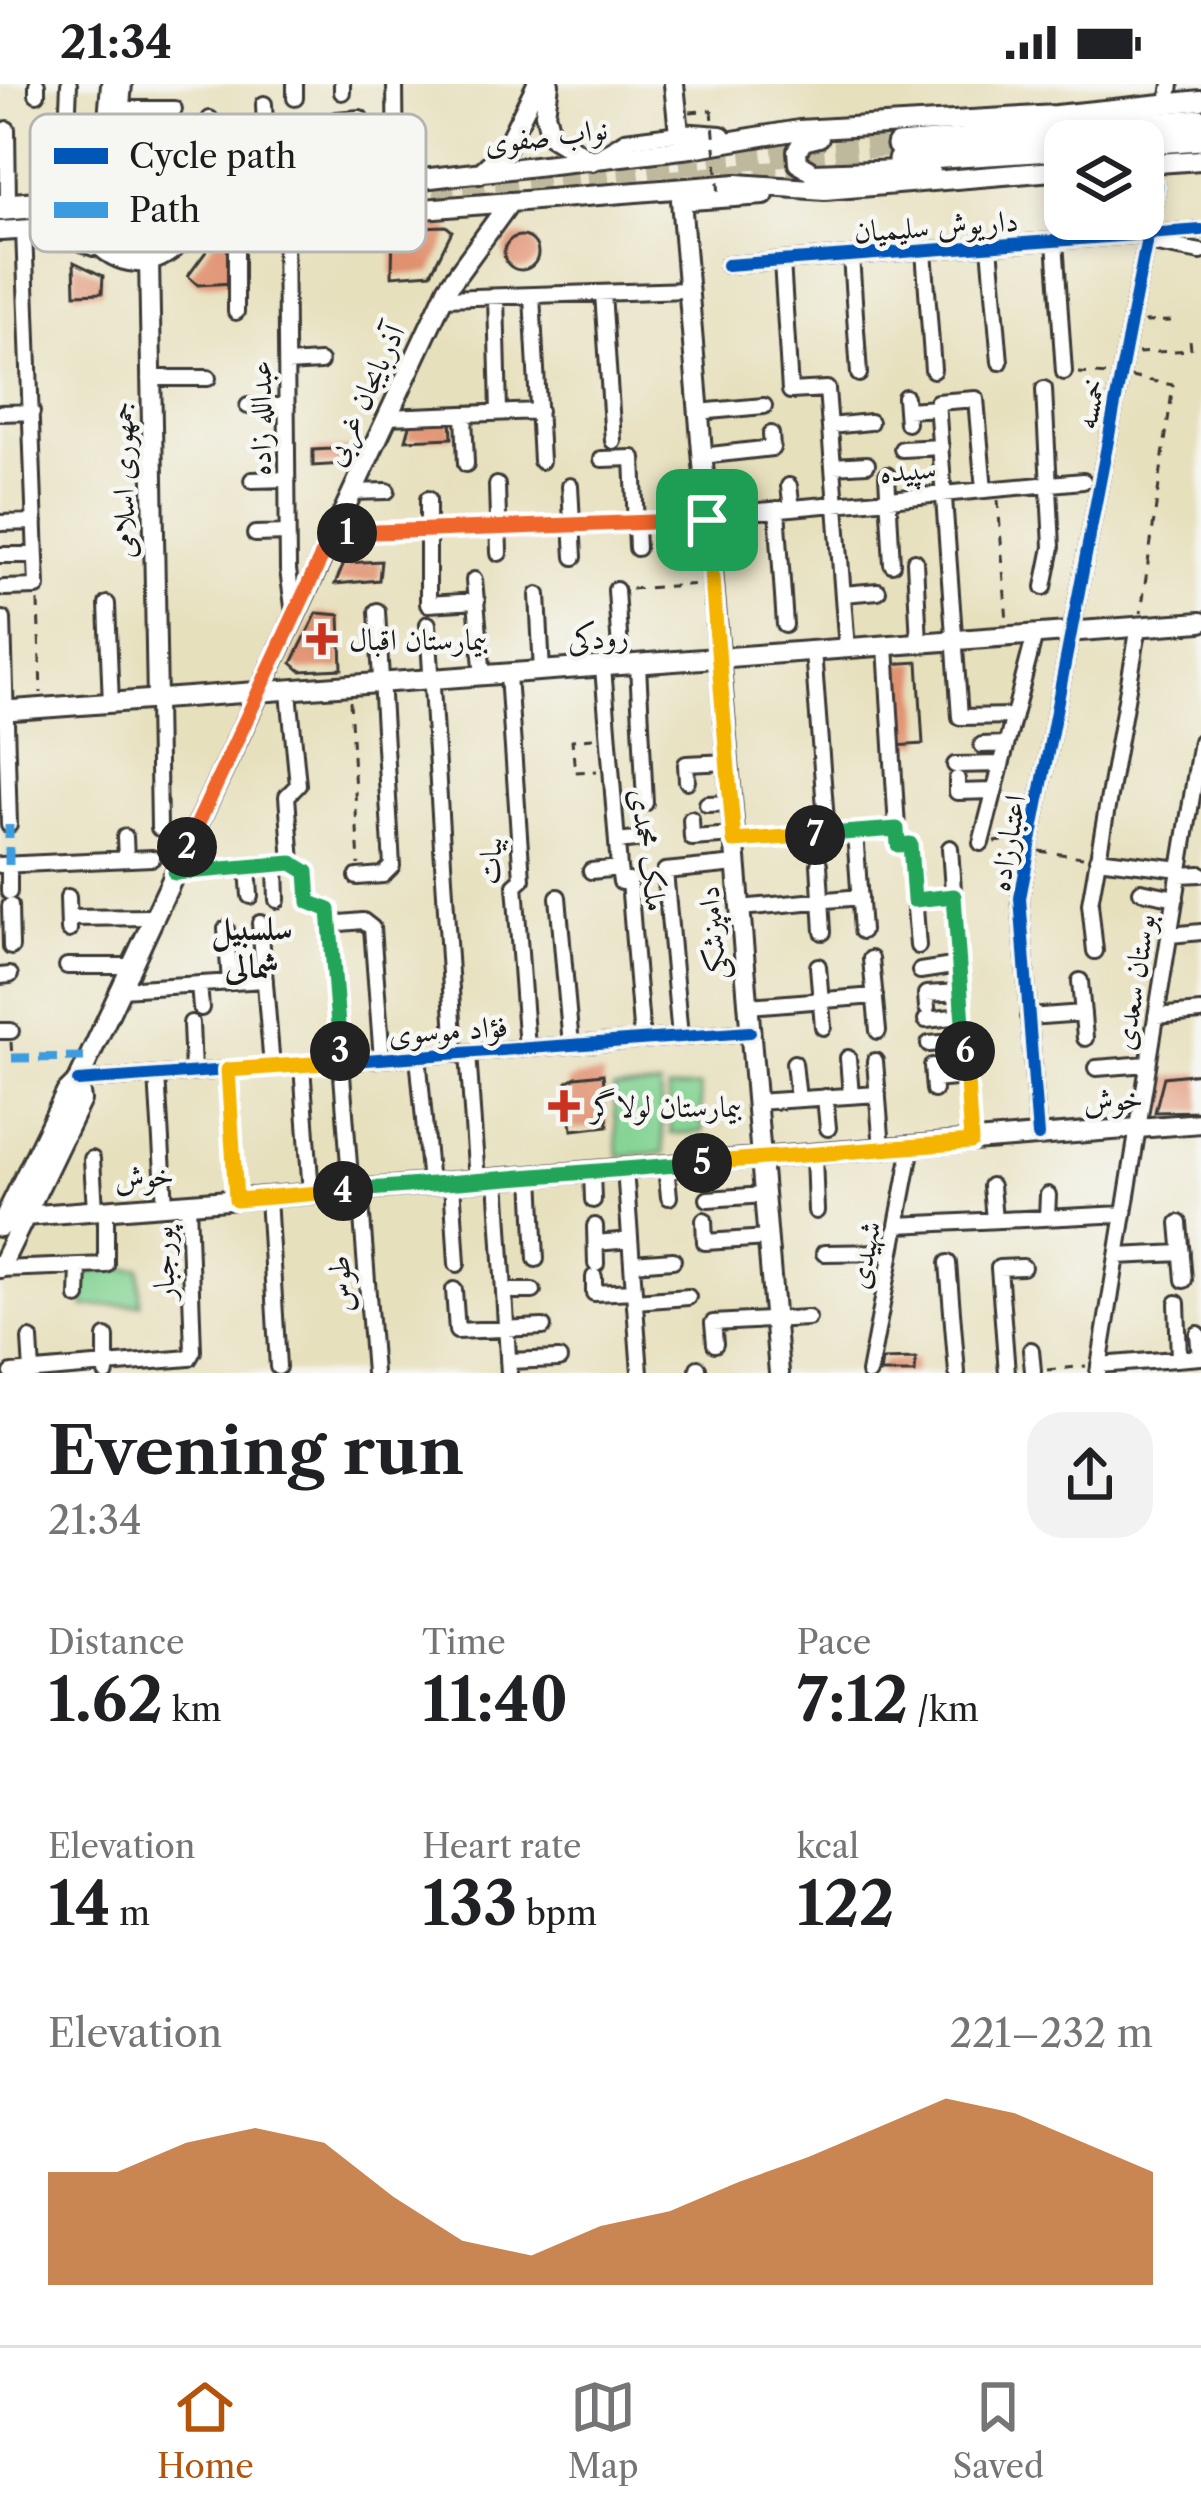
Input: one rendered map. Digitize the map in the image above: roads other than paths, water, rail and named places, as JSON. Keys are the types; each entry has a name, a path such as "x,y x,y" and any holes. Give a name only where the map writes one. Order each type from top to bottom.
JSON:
{"highway":[{"path":"1164,124 1201,120"},
{"path":"1044,137 898,153 1044,149"},
{"path":"1164,142 1201,139"}],"main road":[{"path":"118,114 122,84"},
{"path":"479,174 504,151 537,84"},
{"path":"549,84 545,113 550,136 592,161"},
{"path":"674,84 680,133 747,139"},
{"name":"نواب صفوی","path":"426,179 592,161 800,130 1056,115 1170,94 1201,100"},
{"path":"1024,173 983,166 821,174 801,166 796,156 800,144 810,138 982,127 1056,115"},
{"path":"1164,163 1201,160"},
{"name":"نواب صفوی","path":"426,210 737,184 825,190 1044,172"},
{"path":"548,200 580,205 768,195 794,188"},
{"name":"دامپزشکی","path":"680,200 779,1373"},
{"name":"آذربایجان غربی","path":"0,1227 66,1093 78,1082 442,298 510,202"},
{"path":"0,228 30,230"},
{"path":"114,252 131,259 149,259 163,252"},
{"name":"جمهوری اسلامی","path":"149,259 157,700"},
{"name":"رودکی","path":"2,711 1201,622"},
{"name":"آذربایجان غربی","path":"0,1268 81,1100 78,1082"},
{"name":"خوش","path":"25,1216 1201,1124"}],"street":[{"path":"68,107 69,84"},
{"path":"395,84 395,114"},
{"path":"264,104 264,114"},
{"path":"119,109 174,109"},
{"path":"3,207 7,129"},
{"path":"592,161 625,140 680,133"},
{"path":"0,228 30,225"},
{"path":"4,588 38,587 24,230"},
{"path":"1164,235 1201,230"},
{"name":"داریوش سلیمیان","path":"727,265 1086,240"},
{"name":"خمسه","path":"1070,632 1147,240"},
{"path":"1155,240 1201,252"},
{"path":"1055,241 1064,372"},
{"path":"990,246 1000,362"},
{"path":"924,251 933,370"},
{"path":"236,252 236,312"},
{"name":"عبدالله زاده","path":"285,252 287,533 294,614"},
{"path":"851,256 859,374"},
{"path":"782,261 790,391 827,389 847,649"},
{"path":"442,298 688,290"},
{"path":"603,293 613,441"},
{"path":"532,296 541,460"},
{"path":"496,297 500,412"},
{"path":"286,364 320,362"},
{"path":"152,378 208,378"},
{"path":"1044,388 1052,548 1044,587"},
{"path":"991,489 976,399 938,402 960,717 1013,716"},
{"path":"248,406 286,406"},
{"path":"698,412 764,406"},
{"path":"906,410 938,408"},
{"path":"387,417 539,411"},
{"path":"0,413 32,412"},
{"path":"464,414 466,464"},
{"path":"830,426 870,422"},
{"path":"702,456 772,448 771,434"},
{"path":"902,449 941,447"},
{"path":"602,459 633,458 637,548"},
{"path":"833,466 866,464"},
{"path":"887,475 892,564"},
{"path":"252,480 287,479"},
{"name":"سپیده","path":"738,513 1083,481"},
{"path":"497,485 499,554"},
{"path":"570,486 574,556"},
{"path":"785,625 784,508 789,486"},
{"path":"351,493 387,491"},
{"path":"428,499 428,604 477,601"},
{"path":"332,534 707,520"},
{"path":"0,523 35,522"},
{"path":"255,535 287,533"},
{"path":"0,555 36,555"},
{"path":"915,561 919,643"},
{"path":"266,571 288,570"},
{"path":"475,580 483,677"},
{"path":"613,789 645,795 620,666 616,590"},
{"path":"843,594 878,591"},
{"path":"538,595 542,672"},
{"path":"107,604 111,704"},
{"path":"357,877 383,874 392,866 376,611"},
{"path":"2,619 9,826"},
{"path":"428,624 461,1053 504,1291 509,1367 559,1359"},
{"path":"1095,951 1090,904 1139,626"},
{"name":"اعتبارزاده","path":"1038,1136 1019,907 1070,632"},
{"path":"981,843 1034,634"},
{"path":"886,646 898,845 910,844 918,946"},
{"path":"813,651 827,834"},
{"name":"ملک محمدی","path":"620,666 608,737 621,882 629,881 642,1040"},
{"name":"بیات","path":"508,675 522,879 515,885 527,1048"},
{"path":"277,900 284,864 286,796 298,785 289,692"},
{"path":"157,700 159,828"},
{"name":"بوستان سعدی","path":"1099,1369 1169,934 1197,795 1201,741"},
{"path":"982,745 1006,744"},
{"path":"687,781 686,764 729,762"},
{"path":"994,791 957,791 956,772 1001,764"},
{"path":"707,804 731,803"},
{"path":"691,819 692,838 897,829"},
{"path":"856,832 862,931"},
{"path":"125,838 126,859"},
{"path":"617,842 645,839"},
{"path":"68,841 69,924 154,917"},
{"path":"950,848 971,1142"},
{"path":"1184,849 1201,848"},
{"path":"7,939 10,899 4,865 152,858"},
{"path":"1097,859 1201,874"},
{"path":"175,873 284,864 307,872 309,902 328,908 330,925 363,921 372,928 382,1059"},
{"path":"680,1037 665,871 736,864"},
{"path":"819,864 824,932"},
{"path":"248,868 250,896"},
{"path":"591,871 619,868"},
{"path":"1141,891 1176,898"},
{"path":"558,897 571,1045"},
{"path":"740,908 860,897"},
{"path":"260,923 272,1067"},
{"name":"طوس","path":"330,925 374,1373"},
{"path":"226,929 230,982"},
{"path":"1169,934 1201,932"},
{"path":"871,959 878,1030"},
{"path":"67,965 132,966"},
{"path":"920,970 958,965"},
{"path":"818,966 823,1027"},
{"path":"121,989 265,980"},
{"path":"1080,981 1084,1038"},
{"path":"199,984 201,1009"},
{"path":"961,992 926,1007 962,1016"},
{"path":"748,1006 875,996"},
{"path":"1028,1017 1083,1012"},
{"path":"1156,1016 1201,1012"},
{"path":"190,1023 193,1073"},
{"name":"فؤاد موسوی","path":"78,1082 750,1032"},
{"path":"929,1044 964,1041"},
{"path":"418,1056 429,1173"},
{"path":"848,1058 851,1096"},
{"path":"875,1061 882,1149"},
{"path":"794,1063 798,1099"},
{"path":"1096,1068 1148,1064"},
{"path":"302,1065 311,1194"},
{"path":"228,1070 236,1200"},
{"path":"157,1076 165,1205"},
{"path":"933,1079 967,1077"},
{"path":"756,1102 878,1094"},
{"path":"825,1097 828,1128"},
{"name":"شهیدی","path":"869,1373 912,1146"},
{"path":"814,1154 816,1211"},
{"path":"0,1268 107,1264 92,1159"},
{"path":"666,1166 669,1197"},
{"path":"625,1169 640,1373"},
{"path":"592,1172 593,1200"},
{"path":"532,1176 536,1259"},
{"path":"452,1183 457,1264"},
{"path":"991,1186 994,1220"},
{"path":"708,1199 764,1195"},
{"path":"1047,1217 1048,1195"},
{"path":"268,1197 278,1367"},
{"name":"پورجبار","path":"12,1373 106,1370 182,1361 192,1355 188,1203"},
{"path":"898,1225 1124,1214"},
{"path":"704,1220 706,1242 768,1238"},
{"path":"1179,1222 1184,1280"},
{"path":"630,1240 595,1234 594,1292 688,1297"},
{"path":"824,1253 892,1252"},
{"path":"1117,1256 1182,1253"},
{"path":"632,1262 673,1260"},
{"path":"948,1263 957,1373"},
{"path":"78,1297 79,1267"},
{"path":"1007,1373 998,1268 1023,1267"},
{"path":"454,1290 457,1330 543,1327"},
{"path":"504,1291 533,1291"},
{"path":"1177,1303 1179,1358"},
{"path":"715,1344 713,1323 808,1318"},
{"path":"1099,1369 1162,1366 1179,1358 1200,1357 1198,1334"},
{"path":"106,1337 106,1370"},
{"path":"31,1339 32,1372"},
{"path":"1031,1349 1033,1371"}],"tunnel":[{"path":"426,189 898,145"},
{"path":"664,181 818,168"}],"place":[{"name":"بیمارستان اقبال","path":"322,639"},
{"name":"بیمارستان لولاگر","path":"564,1106"}],"district":[{"name":"سلسبیل شمالی","path":"252,947"}]}
